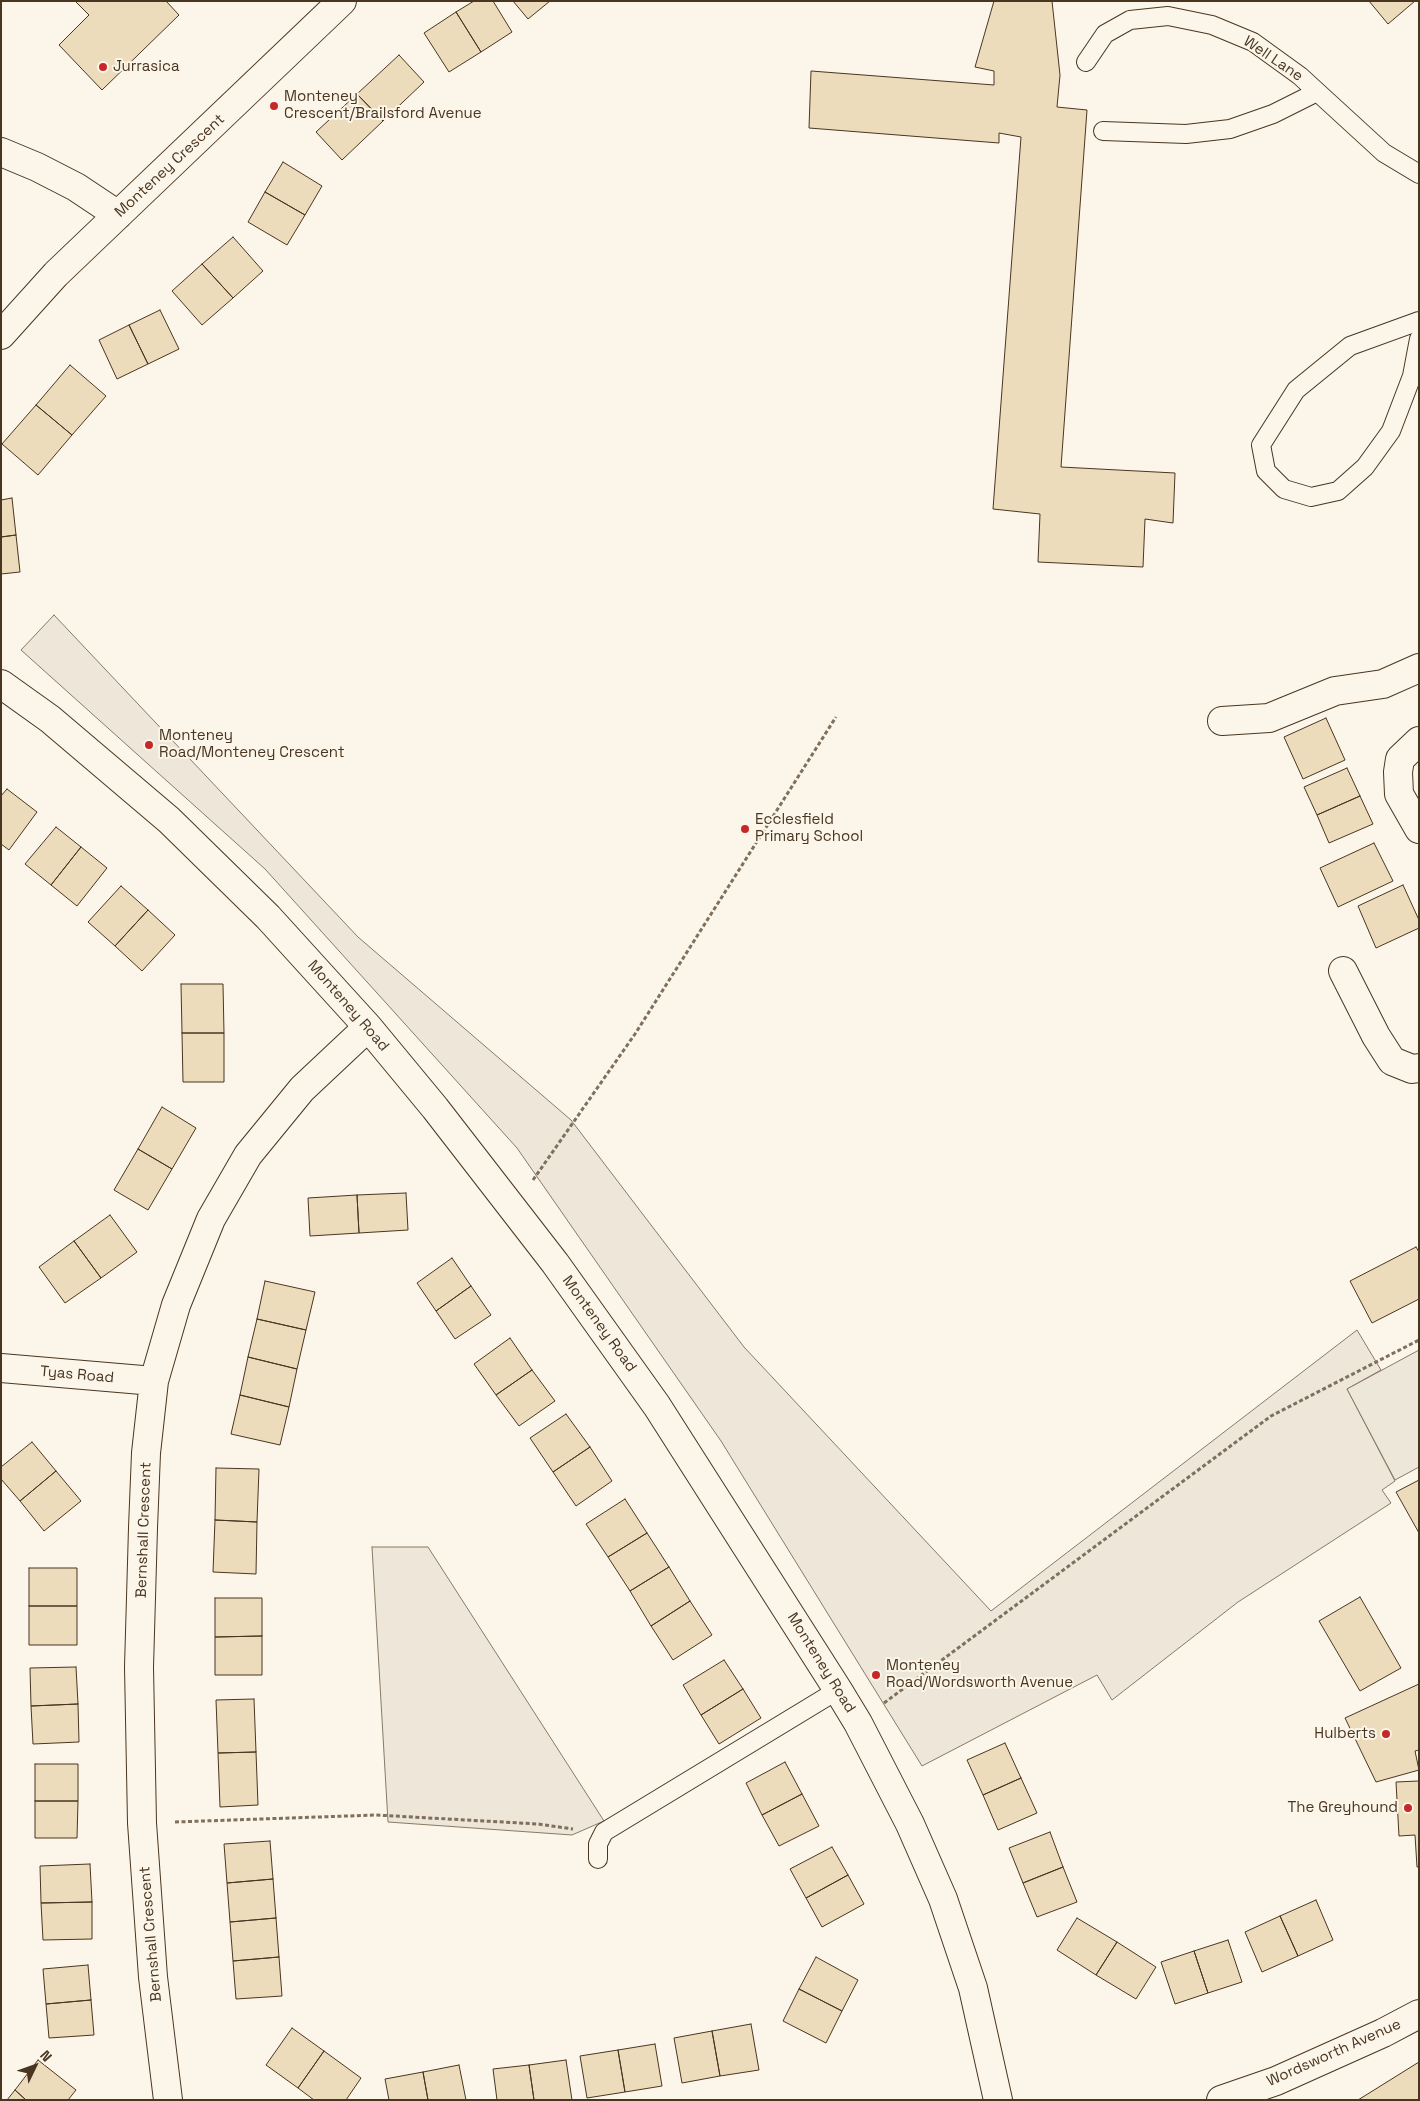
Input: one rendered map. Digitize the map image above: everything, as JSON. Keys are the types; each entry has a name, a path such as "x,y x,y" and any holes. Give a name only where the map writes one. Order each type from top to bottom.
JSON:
{"street":[{"name":"Monteney Crescent","path":"1,335 56,274 342,1"},
{"path":"1,152 76,187 118,215"},
{"path":"1222,721 1269,718 1335,691 1383,684 1419,668"},
{"name":"Monteney Road","path":"1,684 50,720 169,820 268,917 368,1027 435,1108 555,1263 658,1406 858,1723 910,1824 943,1899 973,1988 998,2100"},
{"path":"1419,741 1400,759 1398,772 1399,794 1419,830"},
{"path":"1343,971 1376,1036 1392,1061 1412,1069 1419,1068"},
{"name":"Bernshall Crescent","path":"168,2100 153,1977 142,1823 140,1667 143,1528 146,1453 154,1381 176,1305 211,1219 248,1155 302,1089 368,1027"},
{"name":"Tyas Road","path":"1,1368 154,1381"},
{"name":"Wordsworth Avenue","path":"1221,2100 1276,2081 1419,2014"}],"lane":[{"name":"Well Lane","path":"1086,62 1105,34 1130,20 1168,16 1212,25 1253,42 1300,76 1384,153 1419,174"},
{"path":"1103,131 1186,134 1230,129 1273,114 1317,92"},
{"path":"1419,321 1350,346 1296,390 1261,445 1266,471 1284,489 1311,497 1338,491 1365,467 1391,431 1412,376 1419,339"},
{"path":"598,1859 598,1844 604,1832 838,1690"}],"path":[{"path":"509,1204 537,1177 635,1034 836,716"},
{"path":"858,1723 1271,1416 1419,1340"},
{"path":"142,1823 376,1815 538,1824 604,1832"}],"shaded area":[{"path":"54,615 358,937 571,1120 744,1347 991,1611 1357,1330 1381,1370 1347,1389 1395,1481 1382,1490 1391,1503 1238,1602 1112,1700 1097,1675 922,1766 721,1441 517,1148 265,869 21,650"},
{"path":"1419,1350 1419,1467 1395,1480 1347,1389"},
{"path":"372,1547 428,1547 604,1821 572,1835 388,1822"}],"building":[{"name":"Jurrasica","path":"75,1 166,1 179,15 102,90 59,45 89,15"},
{"path":"474,1 493,1 512,32 481,52 456,12"},
{"path":"513,1 550,1 528,19"},
{"path":"994,1 1052,1 1060,75 1057,107 1087,110 1061,467 1175,473 1173,523 1145,519 1143,567 1038,562 1040,514 993,509 1021,137 999,133 999,143 809,128 811,71 994,85 994,71 975,67"},
{"path":"1369,1 1415,1 1388,24"},
{"path":"456,12 481,52 449,72 424,33"},
{"path":"399,55 424,82 383,121 357,94"},
{"path":"357,94 383,121 342,160 316,132"},
{"path":"283,162 322,186 305,215 265,192"},
{"path":"265,192 305,215 287,245 248,222"},
{"path":"233,237 263,271 233,298 202,264"},
{"path":"202,264 233,298 202,325 172,291"},
{"path":"160,310 179,349 148,364 129,325"},
{"path":"129,325 148,364 117,379 99,340"},
{"path":"70,365 106,396 72,435 36,405"},
{"path":"36,405 72,435 38,475 2,444"},
{"path":"12,498 16,535 1,537 1,500"},
{"path":"16,535 20,572 1,574 1,537"},
{"path":"1326,718 1345,760 1303,779 1284,737"},
{"path":"1347,768 1360,796 1317,815 1304,787"},
{"path":"7,789 37,812 9,850 1,844 1,796"},
{"path":"1360,796 1373,824 1329,843 1317,815"},
{"path":"56,827 81,847 51,885 25,864"},
{"path":"1374,843 1393,881 1338,907 1320,868"},
{"path":"81,847 107,868 77,906 51,885"},
{"path":"1403,885 1419,920 1419,928 1376,948 1358,906"},
{"path":"121,886 148,910 115,946 88,922"},
{"path":"148,910 175,935 142,971 115,946"},
{"path":"181,984 223,984 224,1033 182,1033"},
{"path":"182,1033 224,1033 224,1082 183,1082"},
{"path":"162,1107 196,1128 172,1169 138,1149"},
{"path":"138,1149 172,1169 148,1210 114,1190"},
{"path":"406,1193 408,1230 359,1233 357,1195"},
{"path":"357,1195 359,1233 310,1236 308,1198"},
{"path":"110,1215 137,1252 101,1278 74,1241"},
{"path":"74,1241 101,1278 65,1303 39,1267"},
{"path":"1416,1247 1419,1252 1419,1299 1372,1323 1350,1281"},
{"path":"452,1258 471,1286 436,1311 417,1283"},
{"path":"265,1281 315,1292 306,1330 257,1319"},
{"path":"471,1286 491,1315 455,1339 436,1311"},
{"path":"257,1319 306,1330 297,1369 248,1357"},
{"path":"510,1338 532,1370 496,1395 474,1364"},
{"path":"248,1357 297,1369 289,1407 240,1395"},
{"path":"532,1370 555,1401 519,1426 496,1395"},
{"path":"240,1395 289,1407 280,1445 231,1434"},
{"path":"566,1414 590,1447 553,1472 530,1438"},
{"path":"32,1442 56,1471 20,1501 1,1479 1,1467"},
{"path":"590,1447 612,1481 576,1506 553,1472"},
{"path":"216,1468 259,1469 257,1522 215,1520"},
{"path":"56,1471 81,1501 44,1531 20,1501"},
{"path":"1419,1480 1419,1533 1396,1492"},
{"path":"625,1499 647,1533 608,1557 586,1524"},
{"path":"215,1520 257,1522 256,1574 213,1572"},
{"path":"647,1533 669,1567 630,1591 608,1557"},
{"path":"669,1567 690,1601 651,1626 630,1591"},
{"path":"29,1568 77,1568 77,1606 29,1606"},
{"path":"1360,1597 1401,1668 1360,1691 1319,1621"},
{"path":"215,1598 262,1598 262,1636 215,1637"},
{"path":"690,1601 712,1635 673,1660 651,1626"},
{"path":"29,1606 77,1606 77,1645 29,1645"},
{"path":"262,1636 262,1675 215,1675 215,1637"},
{"path":"724,1660 743,1689 701,1715 683,1685"},
{"path":"76,1667 78,1704 31,1706 30,1668"},
{"name":"Hulberts","path":"1419,1684 1419,1750 1415,1751 1419,1770 1376,1782 1345,1718"},
{"path":"743,1689 761,1718 719,1744 701,1715"},
{"path":"254,1699 256,1752 218,1753 216,1700"},
{"path":"78,1704 79,1742 33,1744 31,1706"},
{"path":"1005,1743 1021,1778 983,1795 967,1760"},
{"path":"256,1752 258,1805 220,1807 218,1753"},
{"path":"785,1762 802,1794 762,1815 746,1783"},
{"path":"35,1764 78,1764 78,1801 35,1801"},
{"path":"1021,1778 1037,1813 998,1830 983,1795"},
{"name":"The Greyhound","path":"1419,1781 1419,1867 1417,1867 1415,1835 1399,1836 1396,1782"},
{"path":"802,1794 819,1826 779,1846 762,1815"},
{"path":"35,1801 78,1801 77,1838 35,1838"},
{"path":"1050,1832 1063,1867 1023,1883 1009,1848"},
{"path":"270,1841 273,1879 227,1883 224,1844"},
{"path":"832,1847 848,1875 806,1898 790,1869"},
{"path":"90,1864 92,1902 41,1903 40,1866"},
{"path":"1063,1867 1077,1902 1037,1917 1023,1883"},
{"path":"848,1875 864,1904 822,1927 806,1898"},
{"path":"273,1879 276,1918 230,1922 227,1883"},
{"path":"1316,1900 1333,1940 1298,1956 1280,1916"},
{"path":"92,1902 92,1939 43,1940 41,1903"},
{"path":"1280,1916 1298,1956 1262,1972 1245,1932"},
{"path":"276,1918 279,1957 233,1961 230,1922"},
{"path":"1077,1918 1117,1942 1096,1975 1057,1950"},
{"path":"1228,1940 1242,1982 1208,1993 1194,1951"},
{"path":"1117,1942 1156,1967 1136,1999 1096,1975"},
{"path":"1194,1951 1208,1993 1175,2004 1161,1962"},
{"path":"279,1957 282,1996 236,1999 233,1961"},
{"path":"816,1957 858,1980 842,2011 799,1989"},
{"path":"88,1965 91,2000 46,2004 43,1969"},
{"path":"799,1989 842,2011 826,2043 783,2021"},
{"path":"91,2000 94,2035 49,2038 46,2004"},
{"path":"751,2024 759,2070 720,2076 712,2031"},
{"path":"292,2028 324,2051 298,2088 266,2065"},
{"path":"712,2031 720,2076 682,2083 674,2038"},
{"path":"655,2044 662,2086 625,2092 618,2050"},
{"path":"618,2050 625,2092 587,2098 580,2056"},
{"path":"324,2051 361,2078 346,2100 314,2100 298,2088"},
{"path":"38,2060 76,2090 68,2100 26,2100 15,2090"},
{"path":"566,2060 572,2100 534,2100 529,2065"},
{"path":"1419,2062 1419,2100 1358,2100"},
{"path":"459,2065 466,2100 428,2100 423,2072"},
{"path":"529,2065 534,2100 497,2100 493,2069"},
{"path":"423,2072 428,2100 389,2100 385,2079"},
{"path":"15,2090 26,2100 7,2100"}],"place":[{"name":"Jurrasica","path":"103,67"},
{"name":"Monteney Crescent/Brailsford Avenue","path":"274,106"},
{"name":"Monteney Road/Monteney Crescent","path":"149,745"},
{"name":"Ecclesfield Primary School","path":"745,829"},
{"name":"Monteney Road/Wordsworth Avenue","path":"876,1675"},
{"name":"Hulberts","path":"1386,1734"},
{"name":"The Greyhound","path":"1408,1808"}]}
